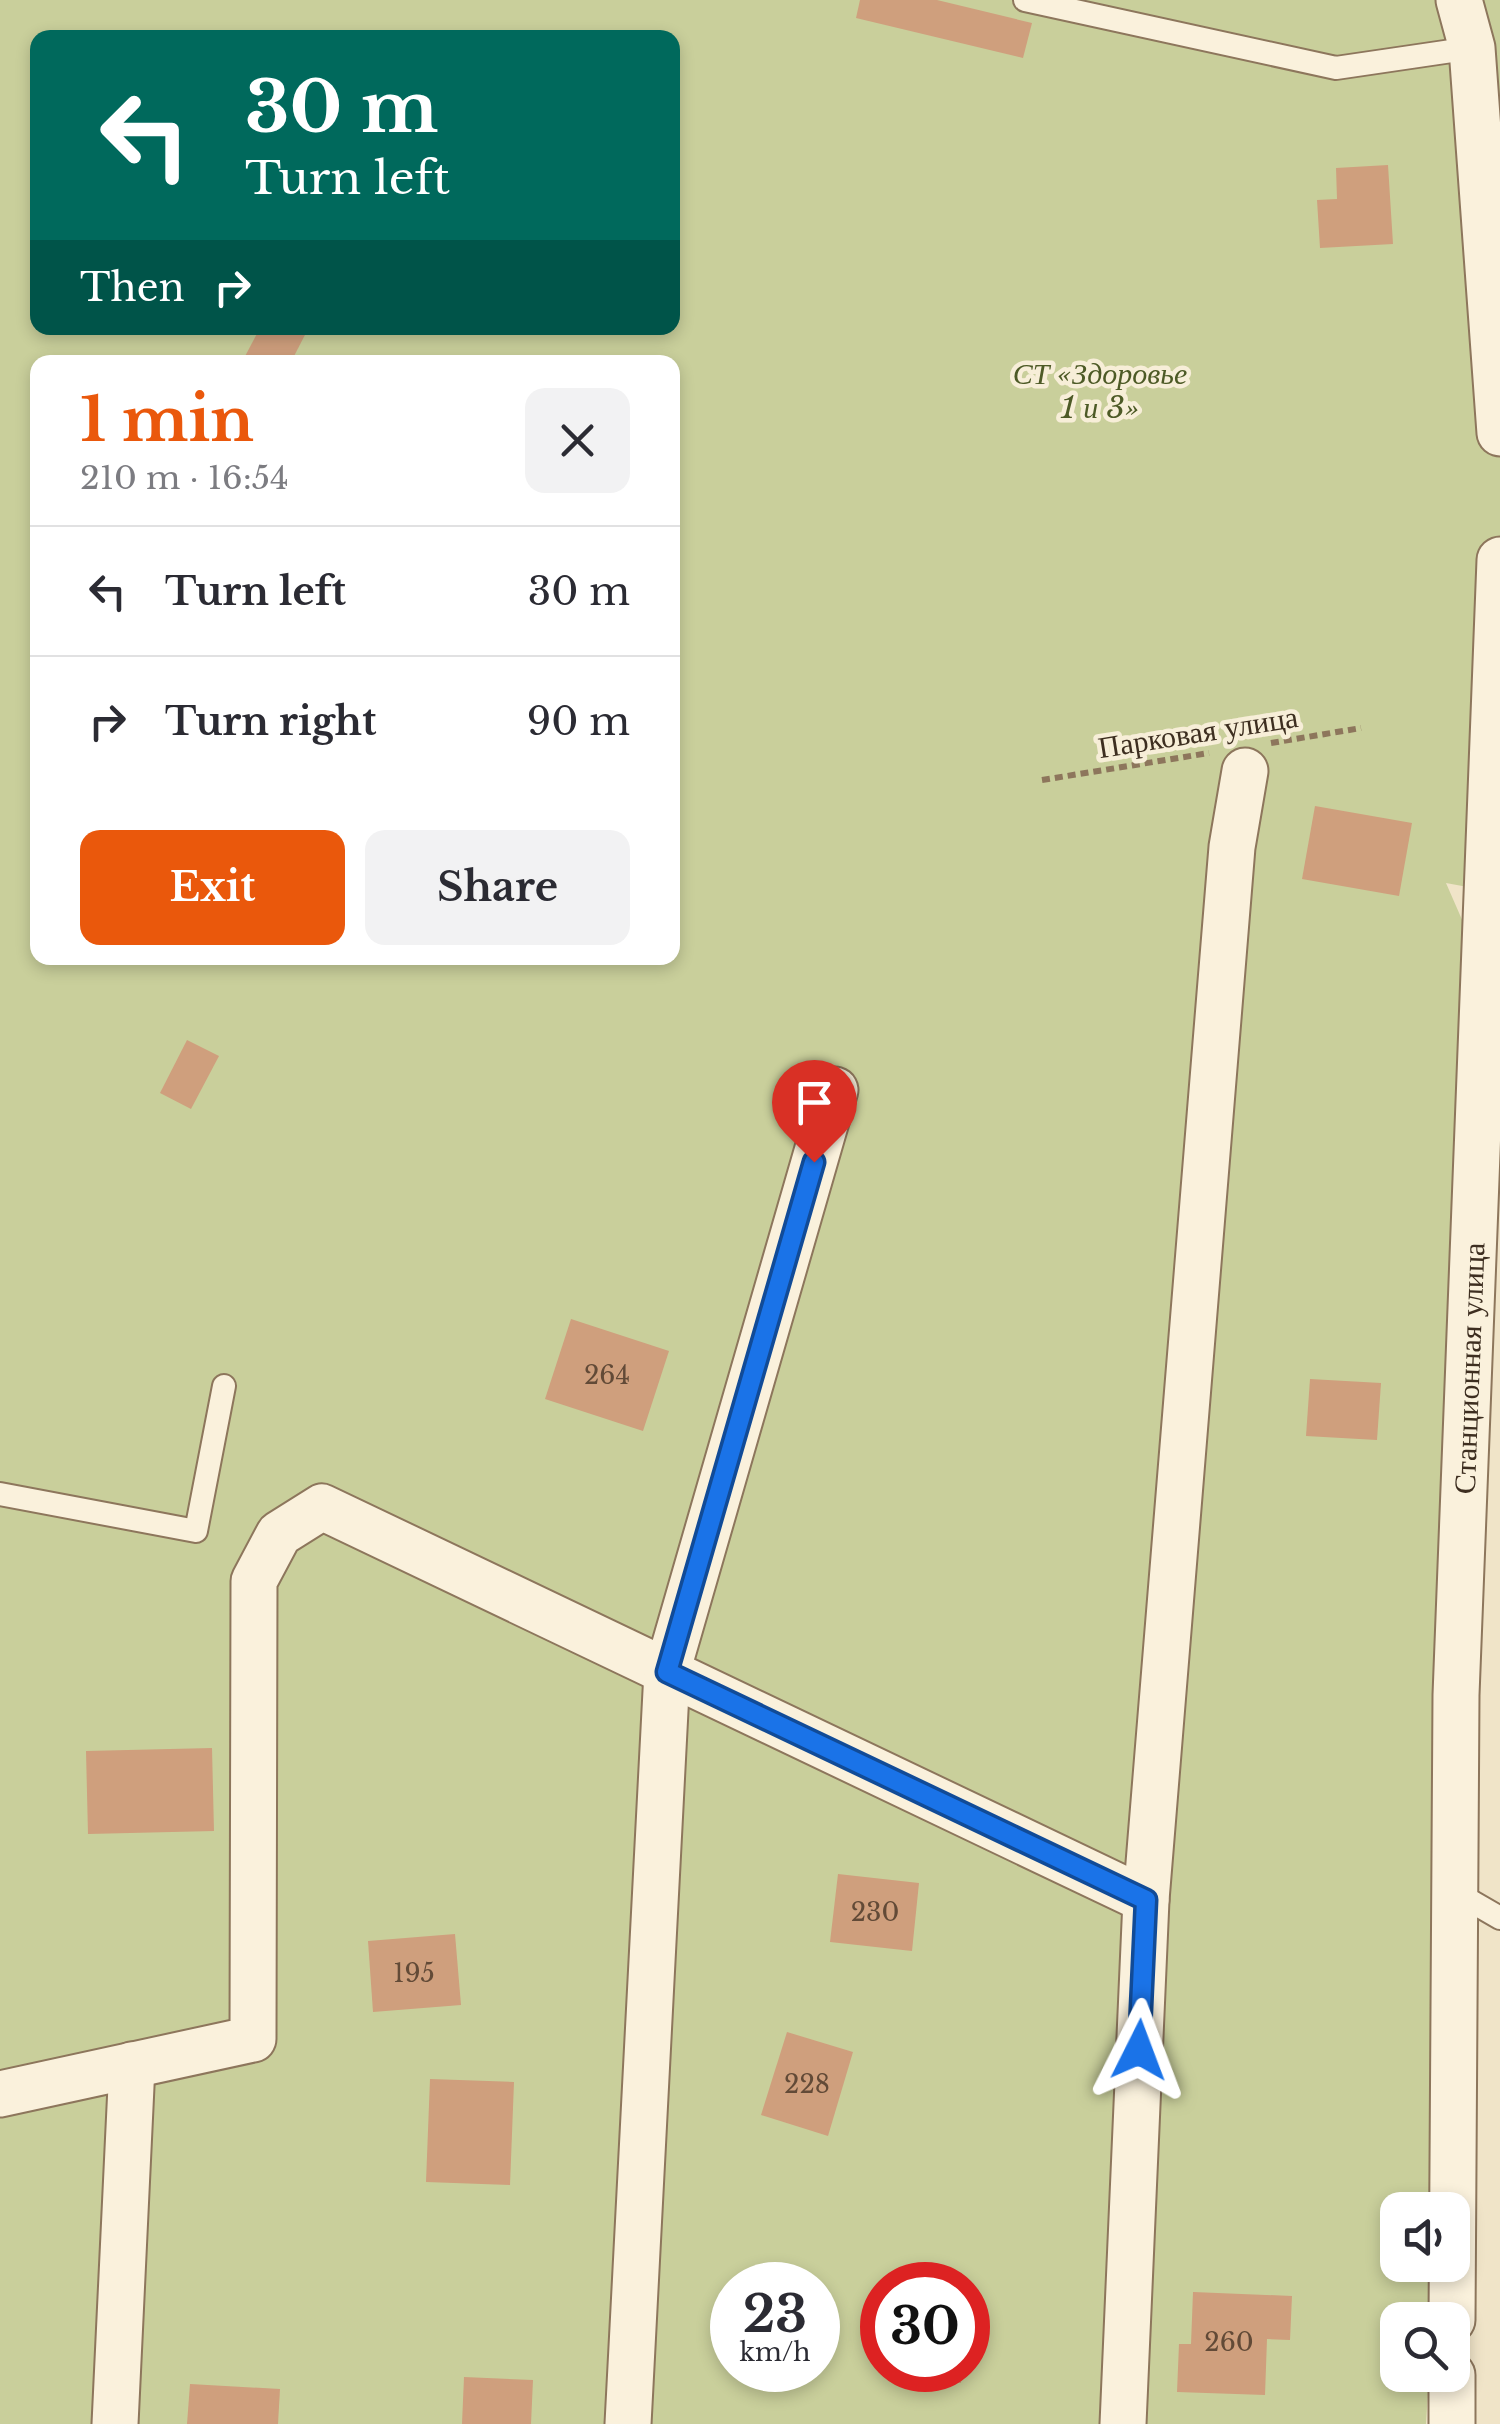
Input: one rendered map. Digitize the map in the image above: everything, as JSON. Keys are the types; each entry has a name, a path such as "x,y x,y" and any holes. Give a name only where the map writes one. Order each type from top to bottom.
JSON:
{"street":[{"path":"1459,0 1472,48 1500,433"},
{"name":"Станционная улица","path":"1452,2302 1456,1695 1500,560"},
{"path":"1123,2424 1146,1900 1241,755"},
{"path":"628,2424 667,1672 835,1090"},
{"path":"0,2094 252,2040 254,1582 280,1534 322,1506 1146,1900"},
{"path":"115,2424 132,2065"},
{"path":"1452,2392 1452,2424"}],"lane":[{"path":"1025,0 1336,68 1472,48"},
{"path":"0,1494 196,1531 224,1386"},
{"path":"1454,1892 1500,1918"}],"path":[{"name":"Парковая улица","path":"1042,780 1241,755 1361,728"}],"green space":[{"name":"СТ «Здоровье 1 и 3»","path":"0,0 1500,0 1500,893 1446,883 1497,1000 1438,2192 1380,2192 1380,2282 1434,2282 1433,2302 1380,2302 1380,2392 1428,2392 1426,2424 0,2424"}],"building":[{"path":"860,0 937,0 1032,23 1023,58 856,18"},
{"path":"1388,165 1393,244 1320,248 1317,200 1337,199 1336,168"},
{"path":"256,335 305,335 295,355 246,355"},
{"path":"1315,806 1412,823 1399,896 1302,879"},
{"path":"187,1040 219,1056 191,1109 160,1093"},
{"path":"571,1319 669,1351 643,1431 545,1399"},
{"path":"1310,1379 1381,1383 1377,1440 1306,1436"},
{"path":"212,1748 214,1831 88,1834 86,1751"},
{"path":"838,1874 919,1883 912,1951 830,1942"},
{"path":"455,1934 461,2005 373,2012 368,1941"},
{"path":"787,2032 853,2052 828,2136 761,2115"},
{"path":"430,2079 514,2082 510,2185 426,2182"},
{"path":"1193,2292 1292,2296 1290,2340 1267,2339 1265,2395 1177,2392 1179,2344 1191,2344"},
{"path":"464,2377 533,2380 531,2424 462,2424"},
{"path":"190,2384 280,2389 278,2424 187,2424"}],"route":[{"path":"814,1162 667,1672 1146,1900 1139,2050"}]}
